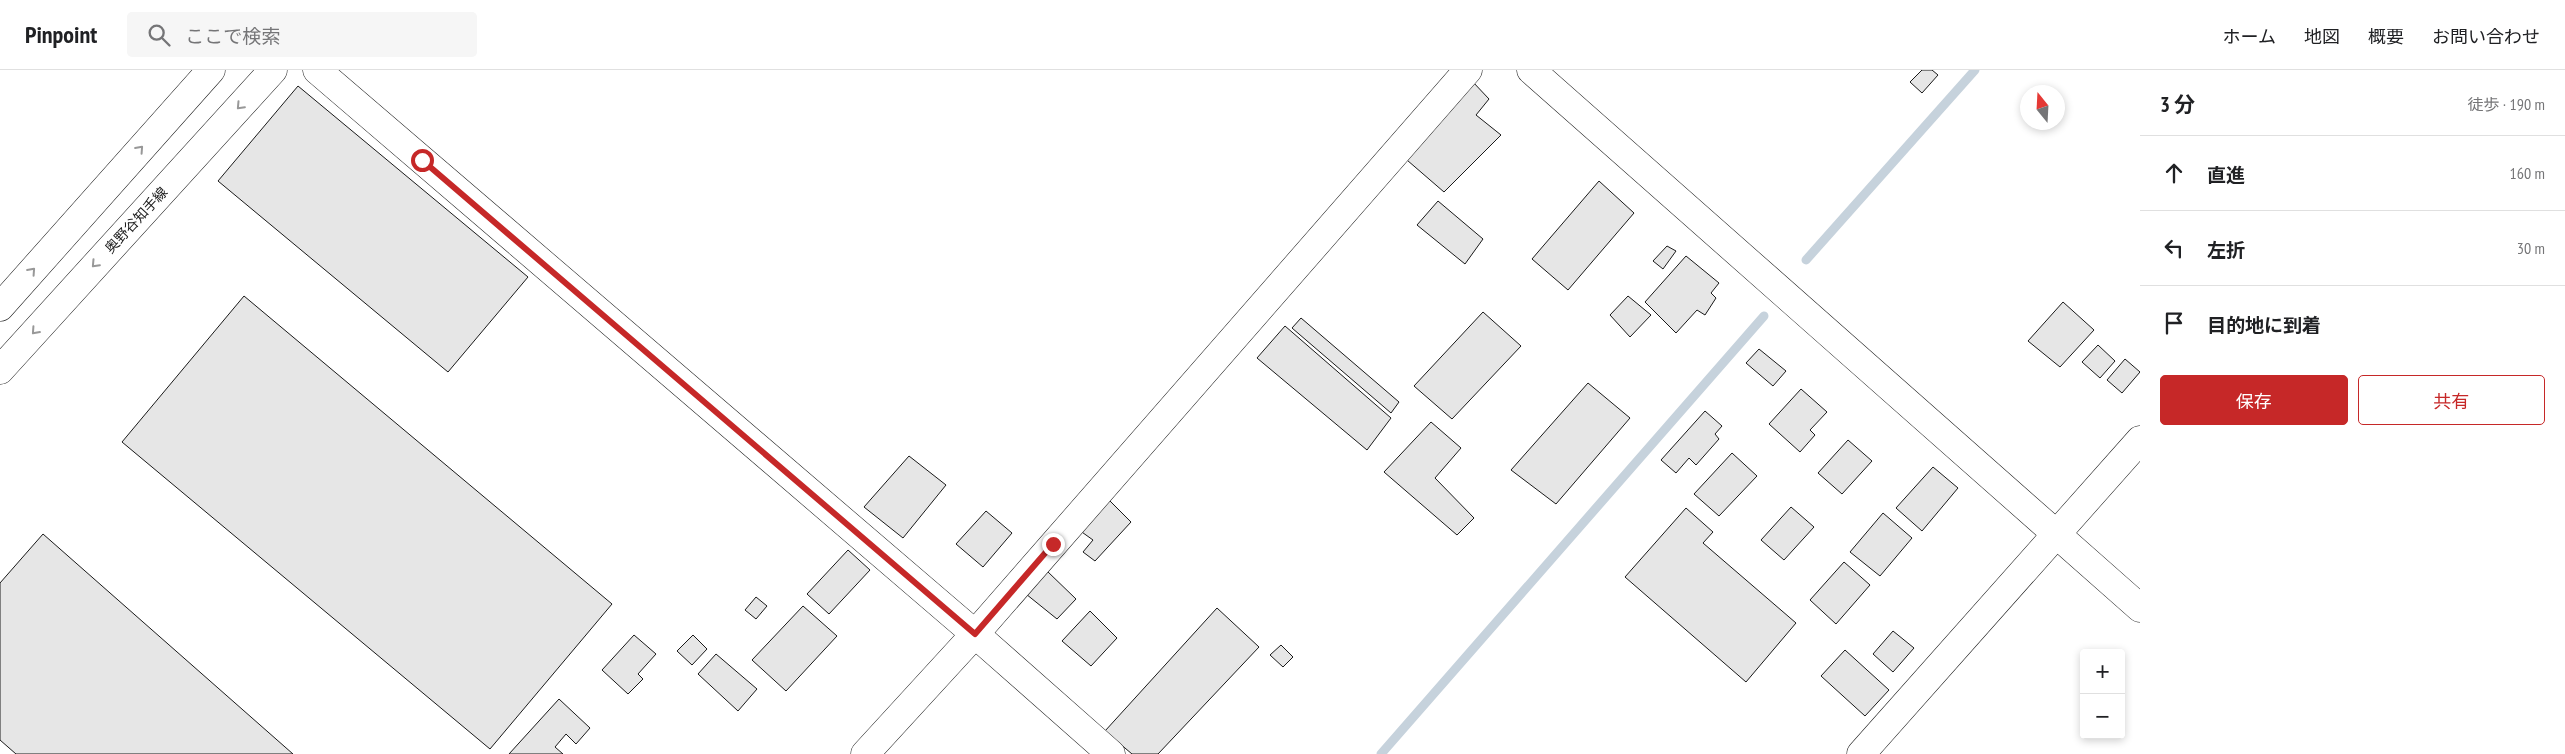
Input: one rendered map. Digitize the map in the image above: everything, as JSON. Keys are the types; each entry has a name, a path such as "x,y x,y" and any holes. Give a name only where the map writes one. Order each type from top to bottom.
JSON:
{"street":[{"path":"0,307 211,70"},
{"name":"奥野谷知手線","path":"0,370 274,70"},
{"path":"317,70 975,634 1110,754"},
{"path":"865,754 975,634 1468,70"},
{"path":"1531,70 2140,608"},
{"path":"1861,754 2057,536 2140,440"}],"building":[{"path":"1922,70 1932,70 1938,75 1922,93 1910,82"},
{"path":"1472,81 1489,99 1476,115 1501,135 1444,192 1400,154"},
{"path":"298,86 528,277 448,372 218,181"},
{"path":"1599,181 1634,213 1568,290 1532,259"},
{"path":"1438,201 1483,239 1465,264 1417,225"},
{"path":"1667,246 1676,251 1663,269 1653,261"},
{"path":"1686,256 1719,283 1711,293 1716,298 1705,315 1697,310 1676,333 1645,302"},
{"path":"244,296 612,604 490,749 122,442"},
{"path":"1628,296 1651,315 1630,337 1610,315"},
{"path":"2063,302 2094,330 2060,367 2028,341"},
{"path":"1483,312 1521,346 1452,419 1414,386"},
{"path":"1301,318 1399,402 1391,413 1292,328"},
{"path":"1285,326 1391,418 1367,450 1257,358"},
{"path":"2098,345 2115,361 2100,378 2082,362"},
{"path":"1759,349 1786,371 1773,386 1746,363"},
{"path":"2125,359 2140,372 2122,393 2107,380"},
{"path":"1588,383 1630,418 1556,504 1511,470"},
{"path":"1801,389 1827,412 1810,430 1815,435 1800,452 1769,424"},
{"path":"1705,411 1722,426 1715,434 1719,439 1696,465 1689,458 1676,473 1661,460"},
{"path":"1431,422 1461,448 1435,478 1474,518 1457,535 1384,472"},
{"path":"1848,440 1872,461 1842,494 1818,473"},
{"path":"1732,453 1757,476 1719,516 1694,494"},
{"path":"909,456 946,485 903,538 864,507"},
{"path":"1933,467 1958,488 1922,531 1896,508"},
{"path":"1107,498 1131,522 1095,561 1083,552 1093,540 1079,530"},
{"path":"1791,507 1814,527 1784,560 1761,540"},
{"path":"1686,508 1713,532 1703,543 1796,623 1746,682 1625,577"},
{"path":"986,511 1012,533 983,567 956,544"},
{"path":"1883,513 1912,538 1880,576 1850,552"},
{"path":"43,534 293,754 16,754 0,740 0,583"},
{"path":"848,550 870,570 829,614 807,594"},
{"path":"1844,562 1870,585 1836,624 1810,600"},
{"path":"1047,571 1076,599 1057,619 1026,594"},
{"path":"756,597 767,606 756,619 745,610"},
{"path":"803,606 837,636 786,691 752,660"},
{"path":"1217,608 1259,647 1158,754 1132,754 1105,731"},
{"path":"1090,611 1117,638 1091,666 1062,641"},
{"path":"1893,631 1914,648 1893,672 1873,654"},
{"path":"634,635 656,654 638,674 643,679 628,694 602,670"},
{"path":"693,635 707,649 692,665 677,651"},
{"path":"1281,645 1293,657 1283,667 1270,655"},
{"path":"1845,650 1889,690 1865,716 1821,676"},
{"path":"716,654 757,689 738,711 698,674"},
{"path":"559,699 590,728 576,744 566,734 555,747 563,754 509,754"}],"waterway":[{"path":"1806,260 1975,70"},
{"path":"1381,754 1764,316"}],"route":[{"path":"422,160 975,634 1053,544"}]}
